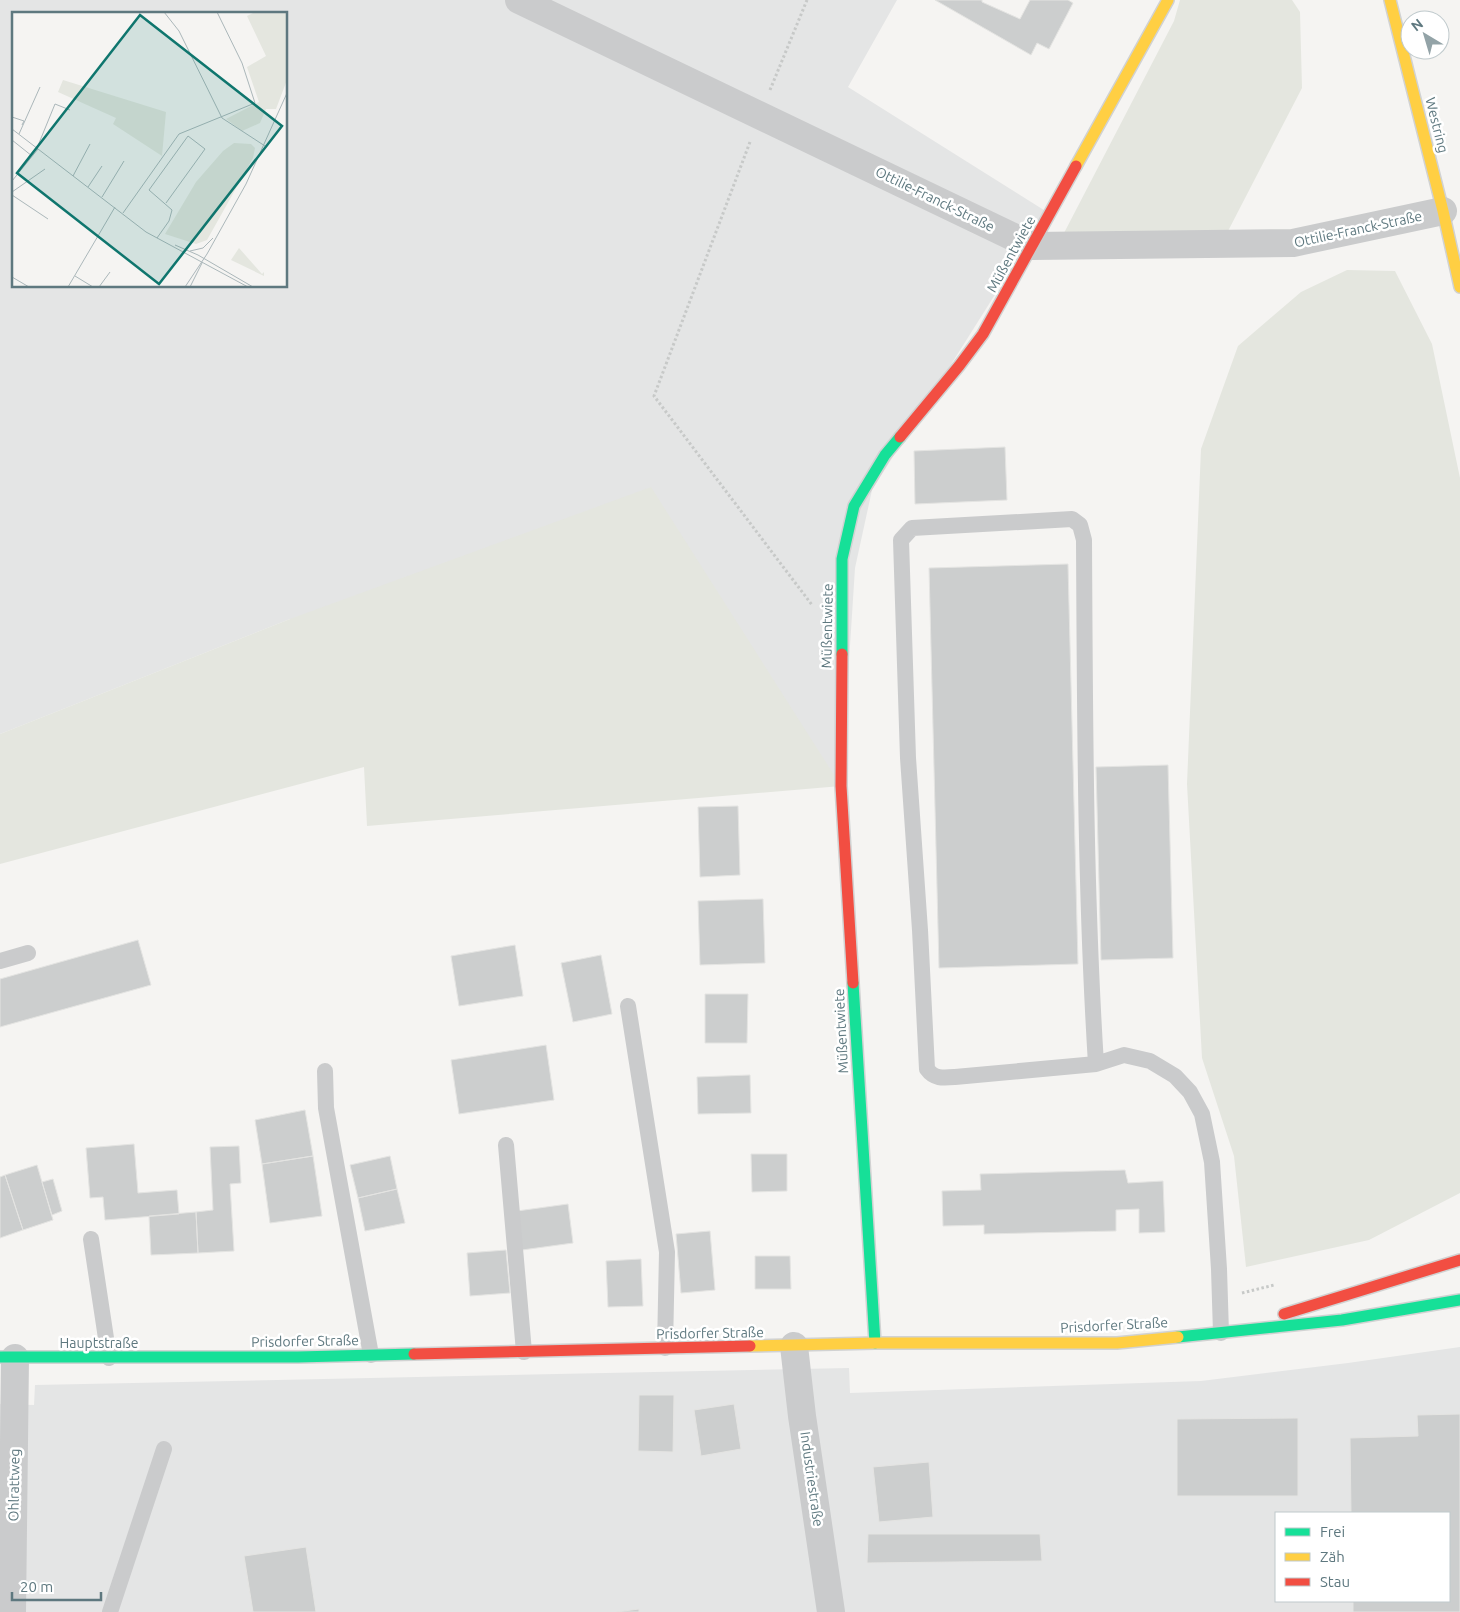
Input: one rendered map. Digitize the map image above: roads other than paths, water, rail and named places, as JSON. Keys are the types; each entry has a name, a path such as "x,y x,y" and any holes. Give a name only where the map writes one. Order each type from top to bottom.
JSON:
{"main road":[{"name":"Müßentwiete","path":"874,1343 841,786 842,559 854,506 885,454 959,366 983,334 1168,0"},
{"name":"Westring","path":"1390,0 1460,287"},
{"name":"Prisdorfer Straße","path":"1221,1333 1460,1260"},
{"name":"Prisdorfer Straße","path":"199,1358 874,1343 1117,1343 1342,1320 1460,1300"},
{"name":"Hauptstraße","path":"5,1353 109,1358 199,1358"}],"street":[{"name":"Ottilie-Franck-Straße","path":"518,0 1032,246 1293,243 1443,211"},
{"name":"Industriestraße","path":"794,1346 802,1416 831,1612"},
{"name":"Ohlrattweg","path":"5,1353 12,1612"}],"lane":[{"path":"1096,1064 1090,959 1086,796 1084,540 1080,525 1072,519 912,528 901,540 901,549 908,758 927,1069 930,1074 938,1078 1096,1064 1124,1055 1150,1061 1175,1076 1190,1092 1202,1114 1212,1162 1221,1333"},
{"path":"0,961 28,953"},
{"path":"628,1006 667,1252 665,1348"},
{"path":"325,1071 326,1108 371,1355"},
{"path":"506,1146 524,1352"},
{"path":"92,1239 109,1358"},
{"path":"110,1612 164,1449"}]}
